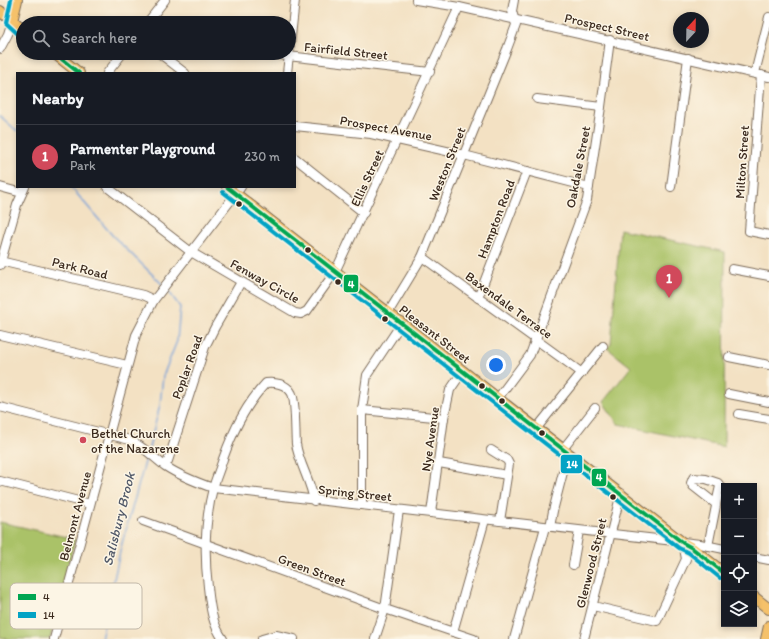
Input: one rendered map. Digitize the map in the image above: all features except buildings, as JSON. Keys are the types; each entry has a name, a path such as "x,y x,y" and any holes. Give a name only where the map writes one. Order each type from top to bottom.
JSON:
{"main road":[{"path":"12,20 17,0"},
{"path":"0,11 16,24"},
{"path":"63,60 78,72"},
{"name":"Pleasant Street","path":"238,190 335,272 536,429 621,493 683,543 692,548 721,571"},
{"path":"757,599 769,609"},
{"path":"766,639 769,626"}],"street":[{"path":"152,16 165,0"},
{"path":"293,16 295,0"},
{"name":"Prospect Street","path":"422,0 610,40 762,75"},
{"name":"Weston Street","path":"388,313 422,257 507,49 516,25 513,19 512,11 514,0"},
{"name":"Ellis Street","path":"335,272 430,72 459,7"},
{"path":"762,75 769,17"},
{"path":"0,49 8,34 12,20"},
{"name":"Oakdale Street","path":"498,398 530,354 583,212 589,187 610,40"},
{"name":"Fairfield Street","path":"296,58 430,72"},
{"path":"671,187 688,58"},
{"path":"108,72 117,60"},
{"path":"171,60 184,72"},
{"path":"287,72 289,60"},
{"name":"Milton Street","path":"762,75 749,231 769,235"},
{"path":"537,99 601,107"},
{"name":"Prospect Avenue","path":"296,126 371,134 464,155 589,187"},
{"path":"296,159 364,213"},
{"name":"Hampton Road","path":"478,298 527,171"},
{"path":"0,187 23,190 0,262"},
{"name":"Fenway Circle","path":"108,188 191,252 295,313 301,314 307,311 335,272"},
{"name":"Belmont Avenue","path":"69,583 136,335 154,300 238,190"},
{"name":"Baxendale Terrace","path":"422,257 582,372"},
{"name":"Park Road","path":"0,262 143,295 154,300"},
{"path":"732,269 769,276"},
{"name":"Poplar Road","path":"165,465 168,461 205,347 241,282"},
{"path":"362,505 362,410 367,374 401,324"},
{"path":"0,334 127,365"},
{"path":"536,429 603,346"},
{"path":"729,357 769,366"},
{"name":"Nye Avenue","path":"432,513 444,418 450,390 462,371"},
{"path":"223,639 216,628 211,611 207,580 205,544 213,488 235,429 248,406 266,383 275,382 291,391 294,399 296,446 313,493 314,501"},
{"path":"729,394 769,402"},
{"name":"Spring Street","path":"0,407 130,440 143,447 165,465 187,479 213,488 314,501 362,505 611,534 708,546 721,549"},
{"path":"514,639 553,511 565,451 595,408"},
{"path":"362,410 444,418"},
{"path":"739,414 769,419"},
{"path":"491,450 507,460 508,464 501,504 500,521"},
{"path":"439,463 507,475"},
{"path":"0,481 90,504"},
{"name":"Glenwood Street","path":"584,639 621,493"},
{"path":"708,546 716,504"},
{"path":"375,639 385,609 399,510"},
{"path":"453,632 485,520"},
{"name":"Green Street","path":"143,521 385,609 474,639"},
{"path":"573,565 579,531"},
{"path":"593,606 657,621 686,559 683,543"},
{"path":"757,558 769,560"},
{"name":"Belmont Avenue","path":"54,639 57,629"},
{"path":"262,639 276,635 294,639"}],"green space":[{"path":"620,229 725,252 724,447 618,424 603,402 631,367 607,348 611,344"},
{"path":"0,522 75,539 64,583 10,583 10,629 52,629 50,639 7,639 0,637"}],"waterway":[{"name":"Salisbury Brook","path":"0,116 16,130"},
{"name":"Salisbury Brook","path":"72,188 113,236 163,285"},
{"name":"Salisbury Brook","path":"149,448 160,405 163,376 177,341 180,307 167,289"},
{"name":"Salisbury Brook","path":"113,583 121,547 147,455"},
{"name":"Salisbury Brook","path":"101,639 103,629"}],"transit line":[{"name":"14","path":"11,0 6,23 16,32"},
{"name":"4","path":"63,60 78,72"},
{"name":"4","path":"228,188 683,543 692,548 721,571"},
{"name":"14","path":"223,192 679,548 689,553 720,578"}],"place":[{"name":"Parmenter Playground","path":"669,298"},
{"name":"Bethel Church of the Nazarene","path":"83,440"}]}
